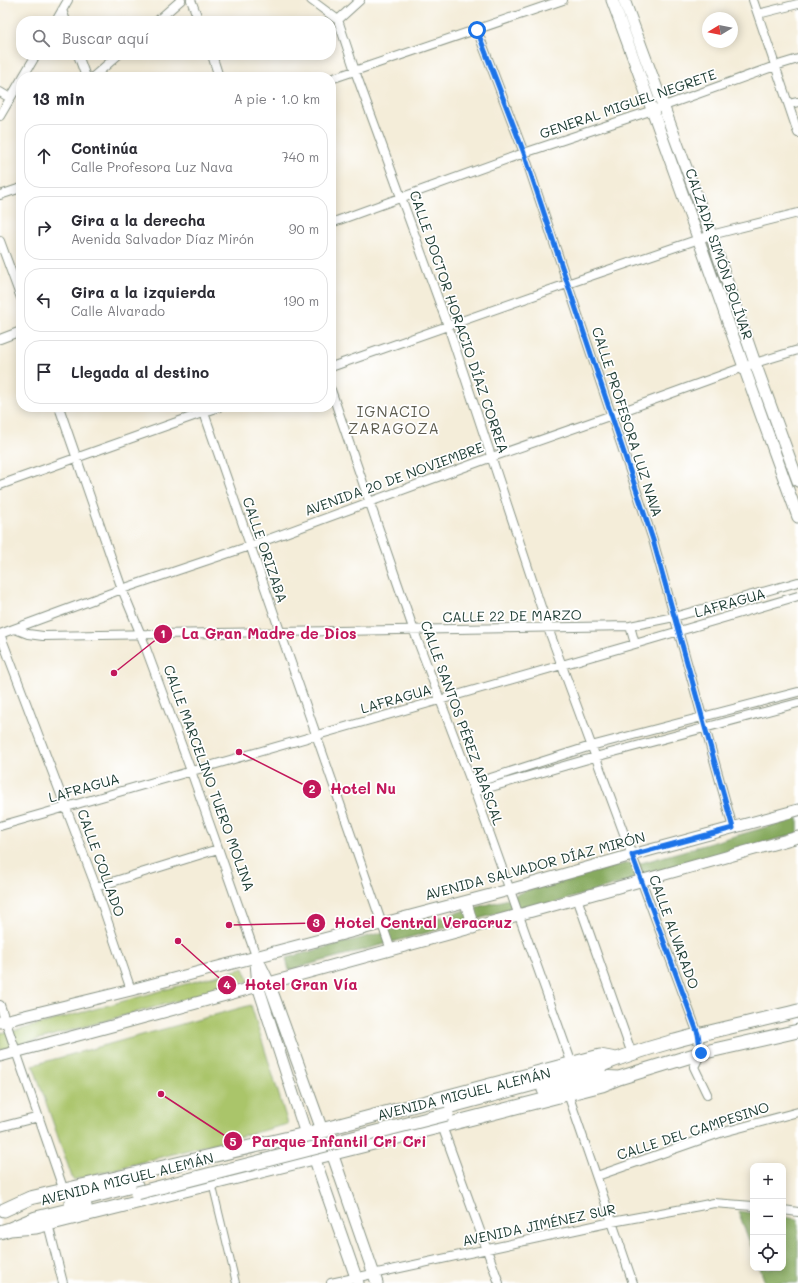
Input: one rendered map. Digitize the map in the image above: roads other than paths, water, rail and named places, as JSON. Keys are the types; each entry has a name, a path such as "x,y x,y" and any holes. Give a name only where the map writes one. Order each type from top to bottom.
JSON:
{"main road":[{"name":"CALZADA SIMÓN BOLÍVAR","path":"612,0 653,110 798,517"},
{"name":"CALZADA SIMÓN BOLÍVAR","path":"624,0 664,105 798,481"},
{"name":"AVENIDA SALVADOR DÍAZ MIRÓN","path":"3,1022 466,902 798,810"},
{"path":"0,1056 473,928 798,837"},
{"path":"466,902 473,928"},
{"name":"CALLE MARCELINO TUERO MOLINA","path":"256,956 269,983 322,1130 332,1153 375,1278"},
{"name":"CALLE MARCELINO TUERO MOLINA","path":"256,956 258,986 306,1134 357,1280"},
{"name":"AVENIDA MIGUEL ALEMÁN","path":"445,1111 597,1067 616,1059 698,1034 798,1011"},
{"name":"AVENIDA MIGUEL ALEMÁN","path":"5,1230 36,1218 136,1189 445,1111 598,1077 619,1078 701,1053 798,1031"},
{"path":"2,1211 30,1198 306,1134 600,1056 616,1059"},
{"path":"5,1230 36,1227 568,1094 602,1085 619,1078"},
{"path":"365,1119 360,1126 362,1138 372,1143"},
{"path":"267,1143 276,1151 278,1160 276,1167"},
{"name":"AVENIDA MIGUEL ALEMÁN","path":"2,1211 36,1210 136,1189"}],"street":[{"path":"59,16 68,0"},
{"path":"162,16 180,0"},
{"path":"191,0 197,16"},
{"path":"311,0 333,16"},
{"path":"338,20 360,0"},
{"path":"336,77 477,30 548,2 563,0"},
{"path":"754,0 798,133"},
{"path":"758,14 798,4"},
{"path":"62,10 64,16"},
{"name":"CALLE DOCTOR HORACIO DÍAZ CORREA","path":"338,20 354,71 448,326 548,628 562,665"},
{"name":"CALLE PROFESORA LUZ NAVA","path":"477,30 524,153 653,540 704,729 733,828"},
{"name":"GENERAL MIGUEL NEGRETE","path":"336,221 524,153 798,59"},
{"path":"26,72 33,60"},
{"path":"80,60 84,72"},
{"path":"99,72 112,60"},
{"path":"214,60 218,72"},
{"path":"0,116 16,88"},
{"path":"0,92 10,98"},
{"path":"789,104 798,102"},
{"path":"0,195 16,190"},
{"path":"336,365 698,239 798,213"},
{"path":"0,241 16,284"},
{"path":"0,339 16,333"},
{"name":"AVENIDA 20 DE NOVIEMBRE","path":"0,634 250,546 492,457 612,416 755,363 798,350"},
{"name":"CALLE SANTOS PÉREZ ABASCAL","path":"336,405 414,631 473,788 572,1064"},
{"name":"CALLE MARCELINO TUERO MOLINA","path":"61,412 122,590 141,635 191,771 256,956"},
{"path":"0,485 198,412"},
{"name":"CALLE ORIZABA","path":"204,412 383,923 391,950"},
{"name":"LAFRAGUA","path":"674,617 798,582"},
{"name":"LAFRAGUA","path":"0,826 678,632 798,596"},
{"name":"CALLE 22 DE MARZO","path":"15,629 28,634 42,636 414,631 630,626 674,617"},
{"path":"630,626 635,644"},
{"name":"CALLE COLLADO","path":"0,634 67,806 131,990"},
{"name":"CALLE ALVARADO","path":"562,665 698,1034 701,1053 694,1067 707,1094"},
{"path":"473,788 591,746 798,692"},
{"path":"473,788 704,729 798,703"},
{"path":"96,887 218,849"},
{"path":"577,898 632,1054"},
{"path":"0,1005 3,1022 16,1051 64,1191"},
{"path":"568,1094 634,1283"},
{"name":"CALLE DEL CAMPESINO","path":"597,1176 720,1132 798,1112"},
{"path":"0,1127 39,1117"},
{"path":"442,1126 499,1283"},
{"path":"212,1183 236,1283"},
{"name":"AVENIDA JIMÉNEZ SUR","path":"331,1283 375,1278 487,1250 612,1222 714,1203 750,1206"},
{"path":"786,1210 798,1212"},
{"path":"48,1224 63,1283"}],"place":[{"name":"La Gran Madre de Dios","path":"114,673"},
{"name":"Hotel Nu","path":"239,752"},
{"name":"Hotel Central Veracruz","path":"229,925"},
{"name":"Hotel Gran Vía","path":"178,941"},
{"name":"Parque Infantil Cri Cri","path":"161,1094"}],"district":[{"name":"IGNACIO ZARAGOZA","path":"394,420"}]}
